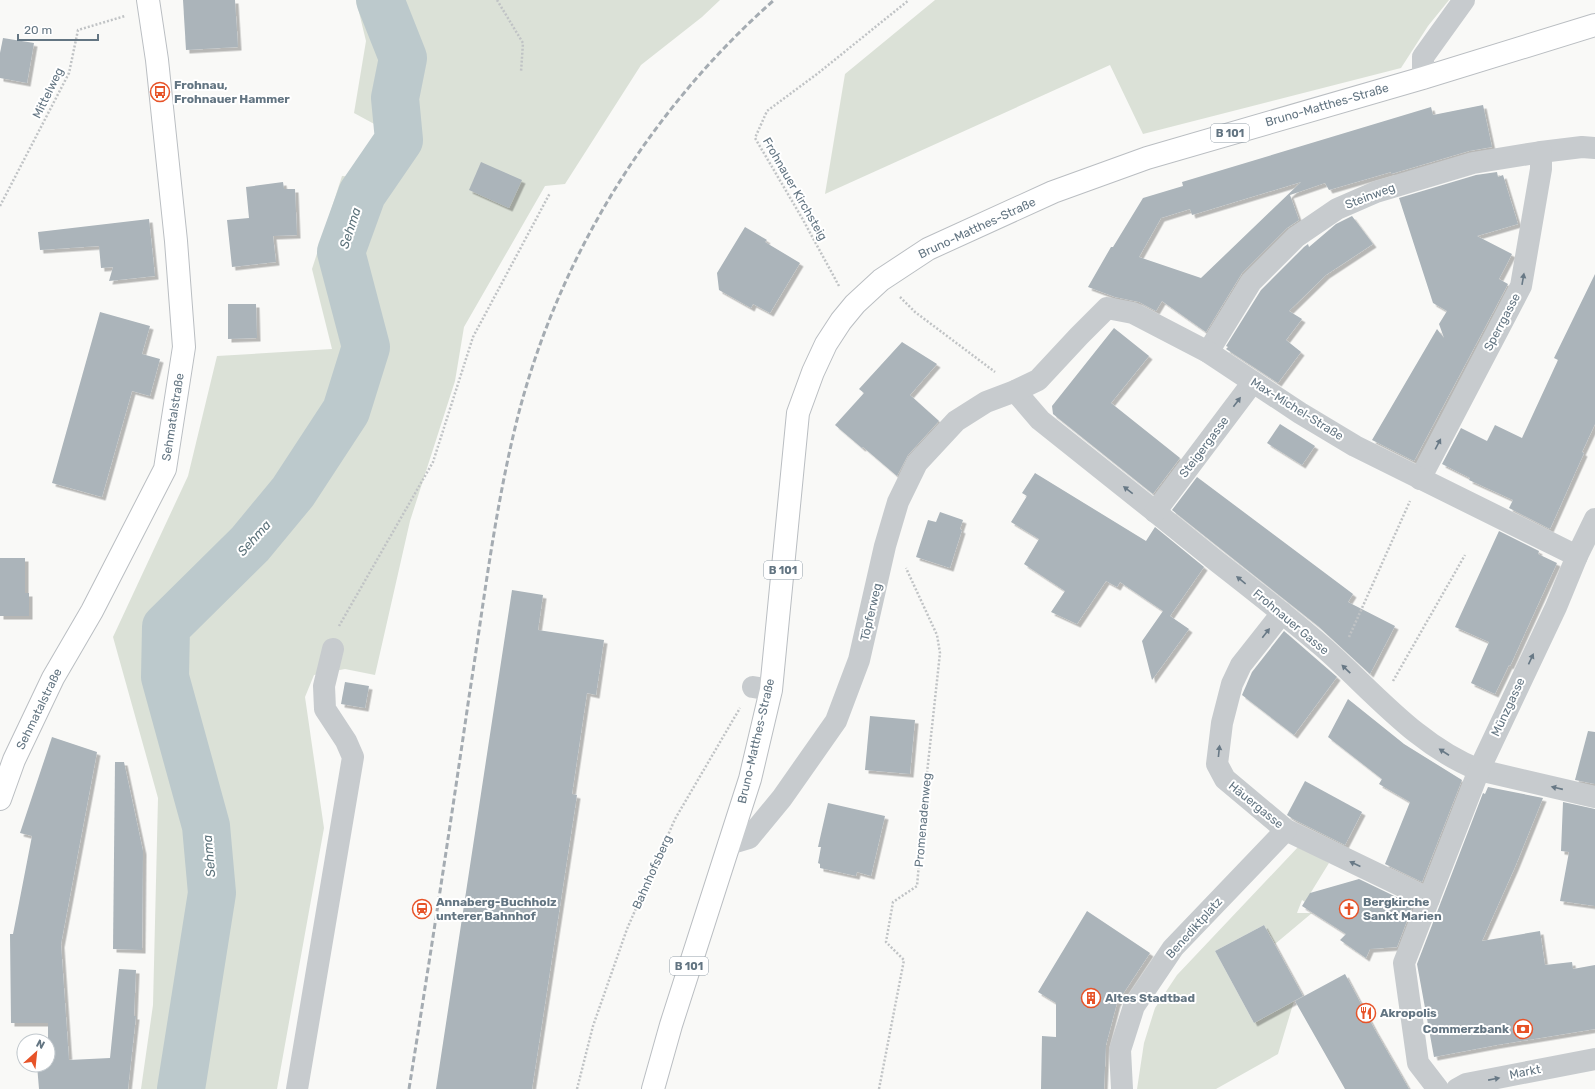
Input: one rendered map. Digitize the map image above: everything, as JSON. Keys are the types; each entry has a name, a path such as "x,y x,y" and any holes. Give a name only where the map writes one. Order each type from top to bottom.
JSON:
{"main road":[{"name":"Sehmatalstraße","path":"0,800 14,760 53,678 92,611 165,469 184,347 176,241 149,5"},
{"name":"Bruno-Matthes-Straße","path":"653,1089 670,1025 750,779 798,413 813,372 826,344 841,321 855,304 881,280 928,249 1053,192 1147,158 1423,78 1595,25"}],"street":[{"path":"1423,78 1423,56 1464,0"},
{"name":"Steinweg","path":"1208,352 1251,282 1296,238 1337,209 1376,192 1474,163 1541,152 1582,147 1595,148"},
{"name":"Sperrgasse","path":"1420,478 1521,286 1541,169 1541,152"},
{"name":"Max-Michel-Straße","path":"1015,391 1038,380 1107,308 1133,313 1208,352 1300,413 1355,446 1577,556"},
{"name":"Steigergasse","path":"1155,512 1253,382"},
{"name":"Frohnauer Gasse","path":"1015,391 1040,420 1282,613 1424,739 1461,763 1479,770 1595,797"},
{"name":"Töpferweg","path":"729,844 749,838 782,798 836,721 859,660 885,546 898,502 917,463 956,421 986,402 1015,391"},
{"name":"Münzgasse","path":"1438,1089 1418,1063 1404,963 1479,770 1556,607 1577,556 1595,519"},
{"name":"Häuergasse","path":"1282,613 1241,665 1232,684 1222,724 1217,764 1225,780 1286,830 1429,899"},
{"path":"297,1089 354,757 346,741 325,709 324,686 333,649"},
{"name":"Benediktplatz","path":"1122,1089 1120,1050 1134,1006 1173,948 1286,830"},
{"name":"Markt","path":"1457,1089 1466,1084 1595,1059"}],"path":[{"path":"497,0 523,43 521,72"},
{"name":"Frohnauer Kirchsteig","path":"855,304 838,284 802,218 755,138 767,111 818,74 909,0"},
{"name":"Mittelweg","path":"0,206 70,72 78,30 149,5"},
{"path":"333,649 340,623 377,562 433,462 473,337 550,193"},
{"path":"916,312 1005,379 1015,391"},
{"path":"1338,662 1420,478"},
{"name":"Promenadenweg","path":"879,1089 904,960 886,942 893,902 917,886 940,653 937,635 901,557 885,546"},
{"path":"1381,702 1466,554"},
{"name":"Bahnhofsberg","path":"577,1089 593,1026 627,929 665,841 679,812 762,688"}],"shaded area":[{"path":"356,0 720,0 702,17 641,65 565,184 545,186 464,327 455,381 410,521 375,675 345,669 314,675 305,697 324,828 277,1089 141,1089 153,1005 158,798 113,637 188,476 217,356 332,349 312,269 342,176 392,179 411,144 354,113 366,41"},
{"path":"935,0 1449,0 1428,26 1401,68 1143,134 1110,65 825,194 845,74"},
{"path":"1299,846 1329,863 1305,902 1302,900 1297,913 1312,913 1275,944 1264,925 1215,951 1254,1023 1294,1001 1278,1054 1216,1089 1137,1089 1144,1043 1155,1008 1177,975"}],"building":[{"path":"183,0 235,0 238,47 186,50"},
{"path":"3,38 34,43 27,83 0,78 0,53"},
{"path":"1483,105 1492,147 1469,151 1391,174 1391,172 1329,190 1325,183 1290,195 1299,220 1287,228 1242,273 1206,332 1162,301 1156,311 1139,302 1115,297 1088,287 1111,247 1113,247 1143,198 1183,186 1182,182 1431,107 1433,115","holes":["1301,182 1201,278 1139,257 1161,218 1190,209 1192,215"]},
{"path":"481,162 522,180 509,208 469,190"},
{"path":"1497,172 1498,177 1503,175 1518,224 1477,236 1512,254 1499,279 1508,284 1414,461 1372,440 1437,329 1444,338 1439,324 1447,311 1433,303 1399,198 1476,175"},
{"path":"283,182 284,189 295,189 297,235 273,236 276,262 232,267 227,220 249,218 246,187"},
{"path":"1352,216 1373,244 1326,275 1289,311 1302,319 1286,340 1301,352 1278,383 1226,349 1228,347 1226,346 1261,290 1304,247 1308,244 1309,247 1336,224"},
{"path":"149,219 155,276 109,281 113,267 101,268 99,246 40,250 38,232"},
{"path":"745,227 767,240 765,242 800,263 770,313 753,304 751,308 719,290 717,273"},
{"path":"1595,274 1595,424 1582,452 1584,453 1550,529 1509,508 1513,500 1469,480 1470,478 1442,464 1461,428 1487,441 1495,425 1522,438 1558,360 1554,358"},
{"path":"228,304 256,304 257,338 228,339"},
{"path":"100,312 150,326 142,354 160,359 150,396 132,391 102,497 52,483"},
{"path":"1114,328 1149,356 1111,403 1180,458 1153,494 1053,414 1052,406"},
{"path":"902,342 937,364 910,395 939,421 908,455 897,476 835,425 864,393 859,389"},
{"path":"1280,424 1315,446 1302,465 1267,443"},
{"path":"1035,473 1146,541 1155,527 1204,567 1170,616 1189,629 1152,680 1142,641 1163,611 1120,582 1117,587 1106,581 1077,624 1051,612 1065,591 1024,564 1039,539 1011,522 1027,496 1022,493"},
{"path":"1197,477 1353,594 1348,602 1395,626 1370,674 1318,626 1172,510"},
{"path":"940,512 963,520 960,529 962,530 950,568 916,557 928,520 936,522"},
{"path":"1499,531 1539,551 1538,554 1557,563 1510,666 1509,665 1495,694 1471,683 1489,642 1455,627"},
{"path":"0,558 25,558 25,593 29,593 29,616 0,616"},
{"path":"512,590 543,595 538,630 604,640 596,695 587,693 572,794 577,795 532,1089 436,1089"},
{"path":"1284,631 1337,677 1294,735 1242,695 1252,672"},
{"path":"345,682 369,686 365,708 341,704"},
{"path":"1348,699 1404,744 1462,780 1422,882 1385,864 1410,802 1379,784 1382,779 1328,737"},
{"path":"870,716 915,720 910,774 865,770"},
{"path":"1588,731 1595,732 1595,784 1575,780"},
{"path":"52,737 97,752 61,944 69,1060 110,1058 119,969 136,970 134,1016 136,1016 128,1089 39,1089 38,1073 56,1073 56,1033 48,1033 48,1023 11,1023 10,934 13,934 32,836 20,833"},
{"path":"115,762 124,762 143,851 142,950 113,949"},
{"path":"1305,781 1362,812 1345,845 1287,815"},
{"path":"1488,787 1543,798 1515,867 1482,941 1540,931 1545,965 1572,962 1573,969 1595,965 1595,1029 1434,1057 1417,964 1483,793 1485,794"},
{"path":"1563,802 1595,809 1595,906 1560,901 1569,852 1561,851"},
{"path":"828,803 885,816 871,876 857,872 856,876 820,868 820,864 818,863 821,847 818,847"},
{"name":"Bergkirche Sankt Marien","path":"1359,879 1413,905 1397,947 1370,949 1366,958 1340,940 1346,934 1302,906 1310,893"},
{"name":"Altes Stadtbad","path":"1087,911 1150,953 1117,1003 1106,1045 1104,1089 1041,1089 1042,1036 1056,1037 1056,1003 1038,992"},
{"path":"1264,925 1303,996 1254,1023 1215,951"},
{"path":"1345,974 1409,1089 1345,1089 1295,1001"}],"waterway":[{"name":"Sehma","path":"181,1089 212,893 206,826 165,677 166,627 250,544 293,492 346,411 366,347 341,252 362,194 399,140 395,98 403,58 380,0"}],"railway":[{"path":"409,1089 485,590 503,482 519,412 537,353 559,296 586,241 616,187 650,136 688,88 729,42 774,0"}],"place":[{"name":"Frohnau, Frohnauer Hammer","path":"160,92"},
{"name":"Annaberg-Buchholz unterer Bahnhof","path":"422,909"},
{"name":"Bergkirche Sankt Marien","path":"1349,909"},
{"name":"Altes Stadtbad","path":"1091,998"},
{"name":"Akropolis","path":"1366,1013"},
{"name":"Commerzbank","path":"1523,1029"}]}
